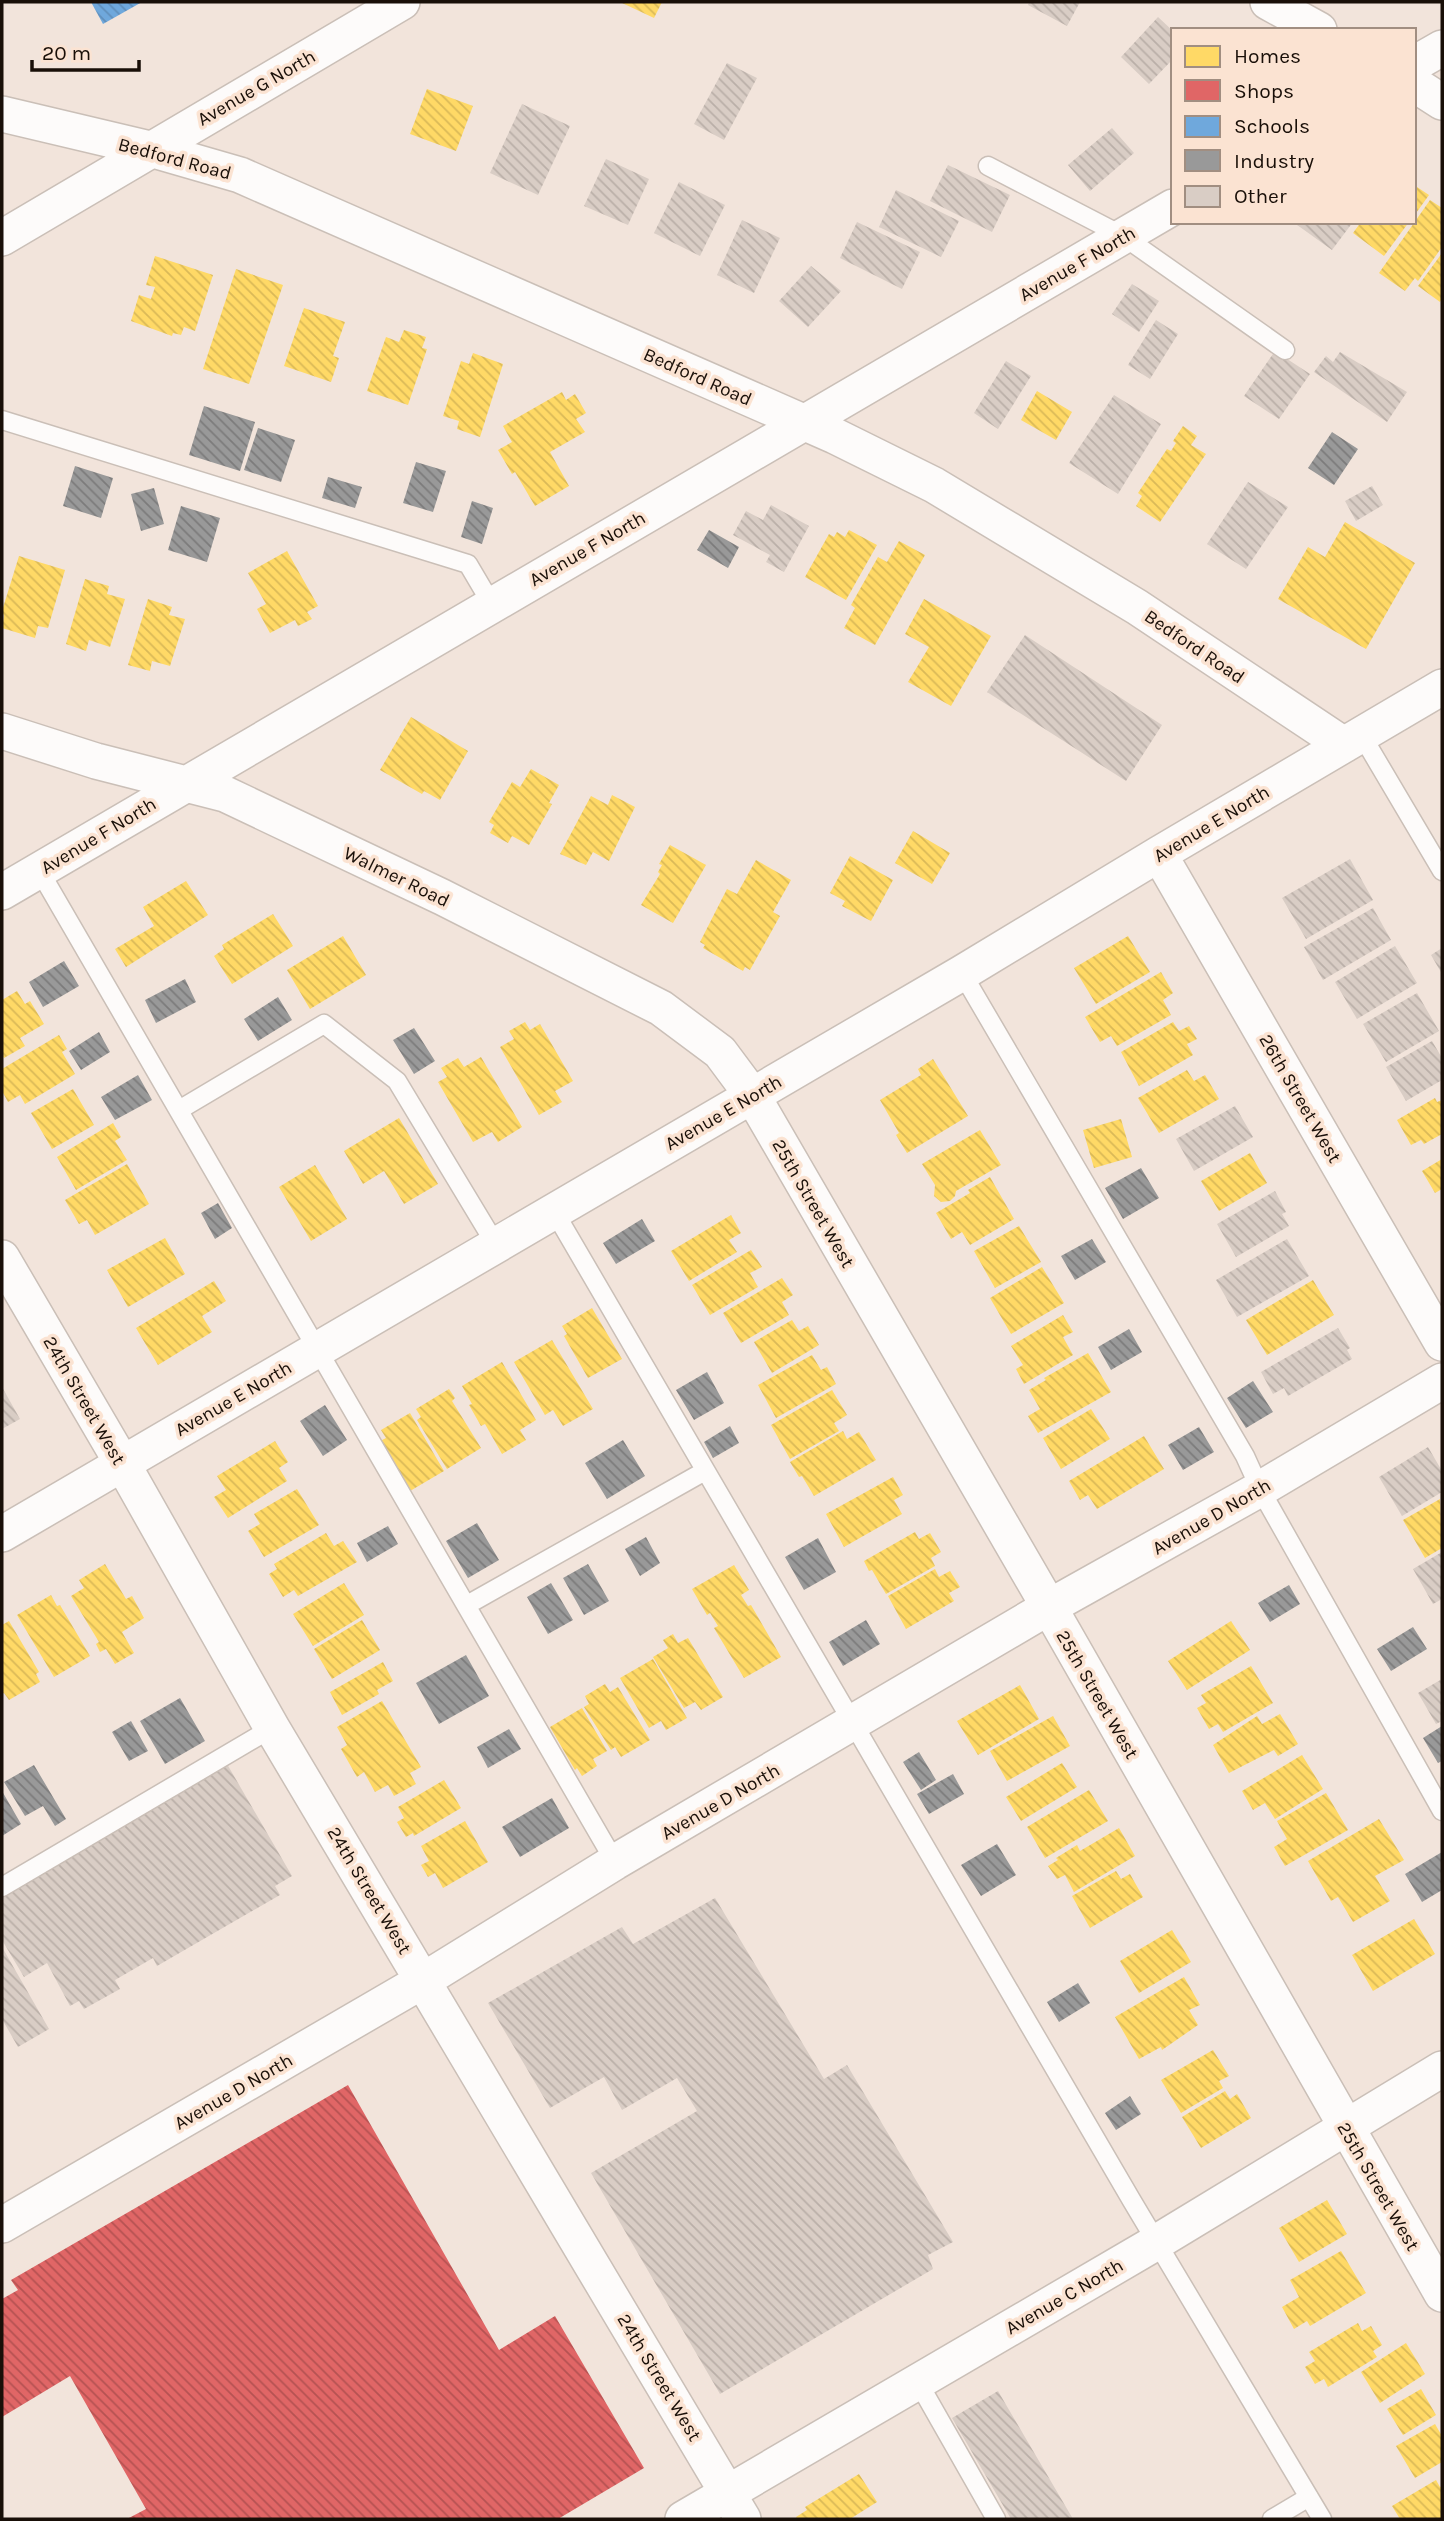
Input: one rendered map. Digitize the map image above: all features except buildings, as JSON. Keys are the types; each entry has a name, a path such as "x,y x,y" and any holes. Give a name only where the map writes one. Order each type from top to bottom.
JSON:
{"street":[{"name":"Avenue G North","path":"2,238 402,2"},
{"path":"1268,2 1315,28"},
{"path":"1416,63 1442,48"},
{"path":"1416,85 1442,102"},
{"name":"Bedford Road","path":"2,114 150,149 240,175 803,422 934,485 1352,740"},
{"name":"Avenue F North","path":"2,892 491,603 1171,208"},
{"name":"Avenue E North","path":"2,1534 962,973 1442,687"},
{"name":"Walmer Road","path":"2,731 96,761 225,794 442,897 661,1008 720,1052 752,1095"},
{"name":"26th Street West","path":"1159,854 1442,1343"},
{"name":"25th Street West","path":"752,1095 1442,2294"},
{"name":"24th Street West","path":"2,1258 272,1728 735,2506"},
{"name":"Avenue D North","path":"2,2225 424,1980 615,1862 1049,1607 1260,1489 1442,1381"},
{"name":"Avenue C North","path":"683,2519 735,2506 918,2382 1157,2242 1442,2069"}],"lane":[{"path":"988,166 1124,236 1285,350"},
{"path":"2,420 468,564 491,603"},
{"path":"1352,740 1442,871"},
{"path":"39,870 615,1862"},
{"path":"962,973 1245,1456 1260,1489 1442,1811"},
{"path":"179,1110 324,1024 397,1081 496,1245"},
{"path":"554,1211 852,1723 1322,2519"},
{"path":"467,1605 705,1471"},
{"path":"2,1887 272,1728"},
{"path":"918,2382 996,2519"},
{"path":"1272,2519 1309,2497"}]}
